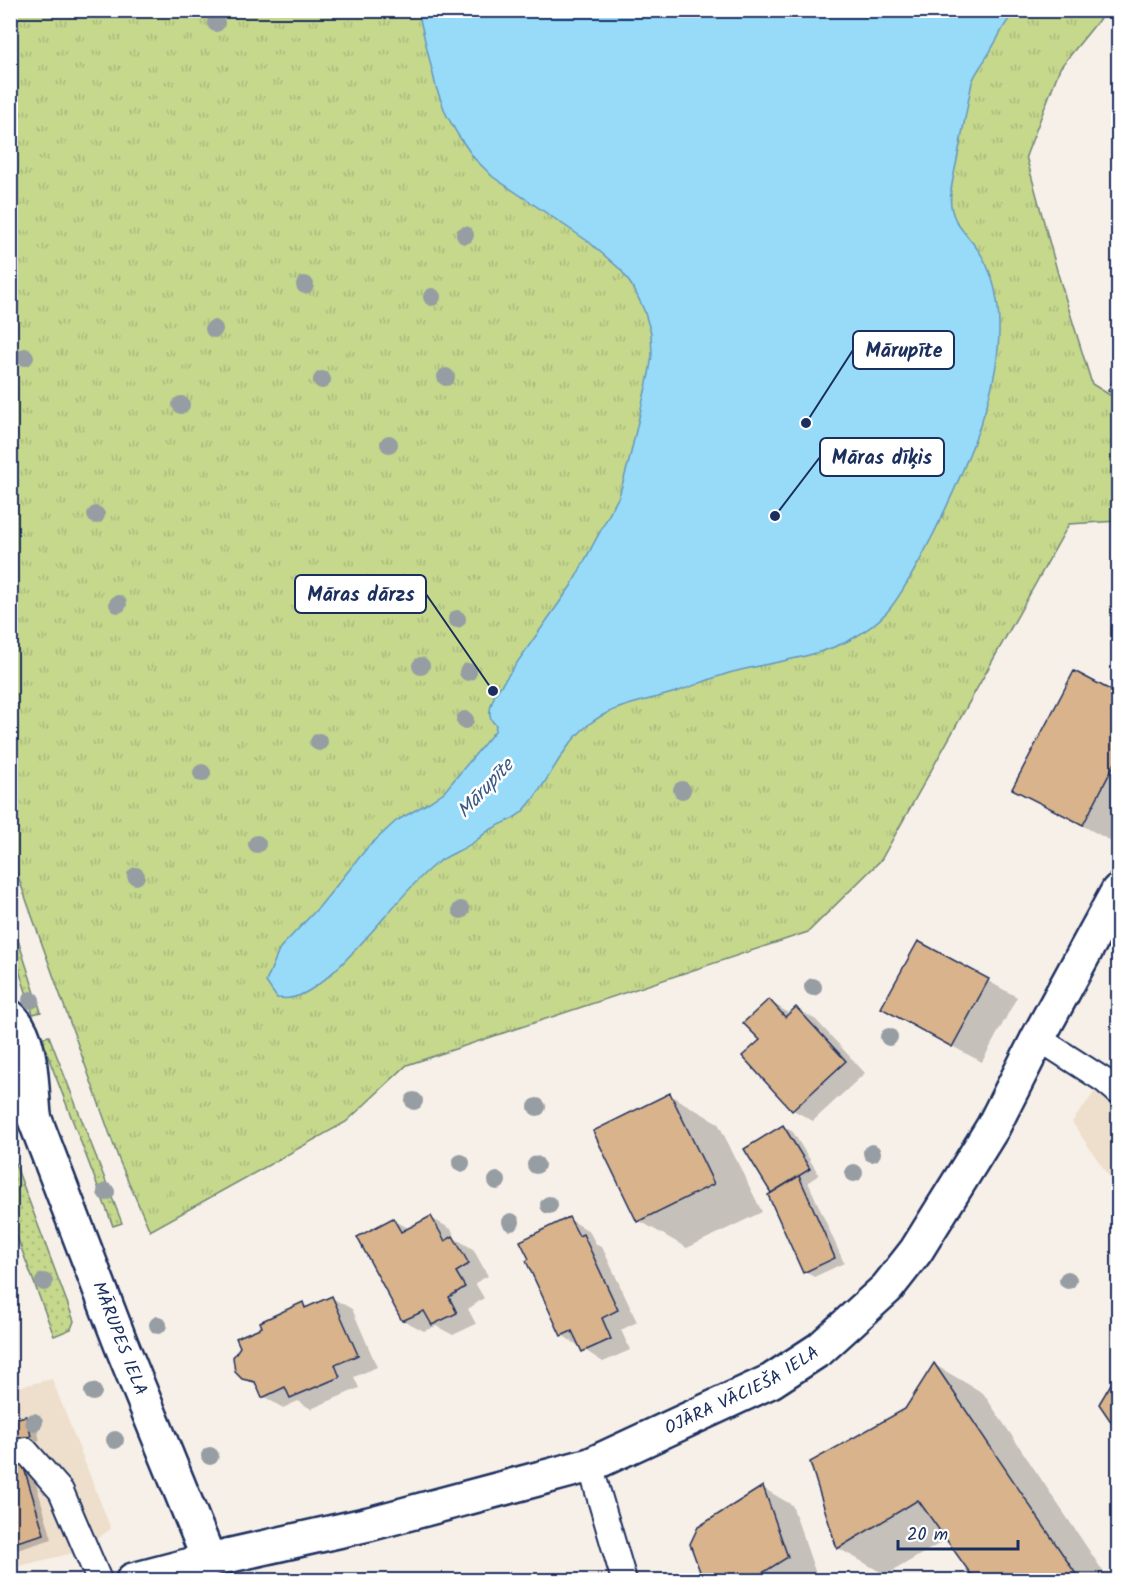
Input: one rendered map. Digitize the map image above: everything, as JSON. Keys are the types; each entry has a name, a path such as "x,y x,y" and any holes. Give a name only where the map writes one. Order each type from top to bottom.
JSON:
{"street":[{"name":"OJĀRA VĀCIEŠA IELA","path":"134,1581 209,1560 369,1524 590,1465 771,1381 820,1349 886,1288 916,1251 993,1127 1038,1038 1119,891"},
{"name":"MĀRUPES IELA","path":"10,1017 18,1024 26,1046 34,1117"},
{"name":"MĀRUPES IELA","path":"10,1083 34,1117 121,1344 209,1560"}],"lane":[{"path":"1038,1038 1119,1092"},
{"path":"10,1454 25,1450 62,1491 99,1581"},
{"path":"590,1465 624,1581"}],"shaded area":[{"path":"1118,1061 1118,1190 1072,1122"},
{"path":"52,1379 111,1529 78,1552 11,1568 10,1389"}],"green space":[{"path":"10,11 1106,11 1060,68 1026,156 1058,274 1092,384 1118,400 1118,521 1069,524 881,860 808,932 407,1065 346,1122 150,1231 119,1160 11,857"},
{"path":"11,918 41,1012 33,1014 11,945"},
{"path":"49,1036 122,1223 113,1226 41,1038"},
{"path":"10,1150 74,1321 71,1329 54,1336 11,1221"}],"water":[{"path":"418,11 1016,11 1005,24 972,82 951,195 951,206 956,220 982,256 991,275 999,317 997,361 981,423 953,494 908,581 892,606 879,620 850,640 821,652 729,673 679,691 619,708 597,719 569,745 540,789 520,813 434,865 325,979 307,992 290,998 277,998 266,982 280,948 320,906 367,848 396,821 444,792 495,731 496,725 490,714 495,694 571,586 619,496 652,355 651,333 644,310 621,270 589,242 493,177 474,158 458,135 446,114 436,87"}],"building":[{"path":"1118,369 1118,396 1108,391"},
{"path":"1074,671 1118,694 1118,757 1083,825 1012,789"},
{"path":"918,941 989,979 952,1047 881,1008"},
{"path":"769,999 785,1017 796,1007 846,1061 792,1111 742,1056 760,1040 743,1023"},
{"path":"670,1093 714,1184 637,1222 593,1131"},
{"path":"783,1125 810,1169 771,1193 744,1149"},
{"path":"799,1176 835,1258 803,1273 768,1195"},
{"path":"431,1216 445,1241 453,1236 469,1264 456,1272 465,1287 449,1297 457,1313 432,1325 424,1311 402,1321 357,1237 393,1218 401,1232"},
{"path":"569,1217 579,1236 583,1234 618,1310 602,1318 611,1339 582,1352 572,1331 561,1336 526,1261 529,1259 520,1241"},
{"path":"332,1296 358,1355 335,1365 340,1377 290,1398 285,1387 262,1398 255,1382 242,1379 235,1372 233,1357 240,1347 236,1338 262,1327 260,1322 303,1302 305,1308"},
{"path":"934,1363 1080,1580 975,1580 918,1500 837,1549 810,1462 905,1409"},
{"path":"1118,1372 1118,1432 1099,1404"},
{"path":"26,1416 31,1436 10,1441 10,1420"},
{"path":"21,1458 44,1534 10,1544 10,1462"},
{"path":"763,1486 788,1557 751,1580 703,1580 690,1544 698,1527"}],"place":[{"name":"Mārupīte","path":"806,423"},
{"name":"Māras dīķis","path":"775,516"},
{"name":"Māras dārzs","path":"493,691"}]}
